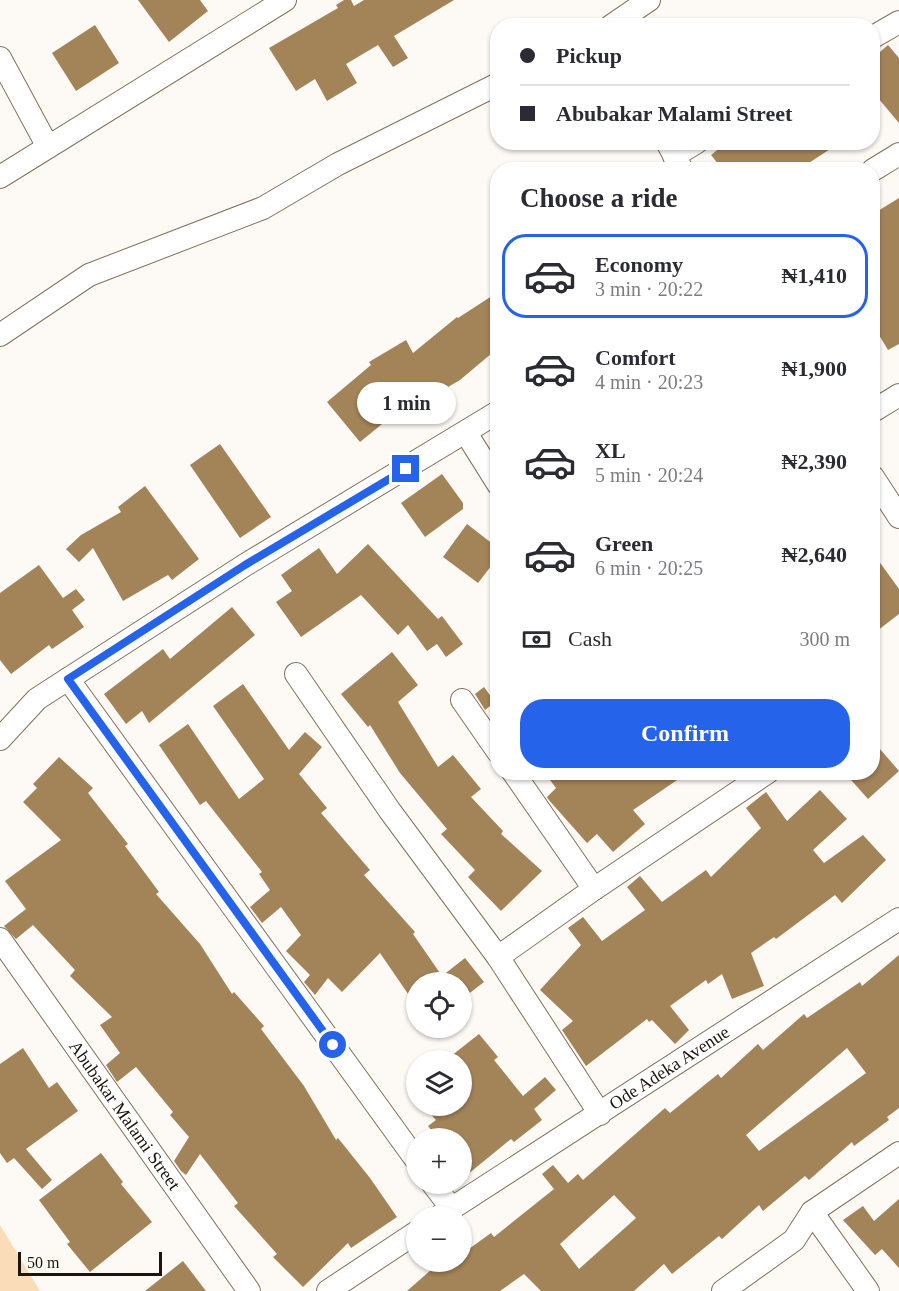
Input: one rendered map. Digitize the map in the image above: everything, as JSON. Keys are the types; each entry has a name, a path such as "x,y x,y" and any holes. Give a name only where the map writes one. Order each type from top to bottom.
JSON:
{"street":[{"path":"0,177 285,0"},
{"path":"621,18 649,0"},
{"path":"880,33 899,22"},
{"path":"0,58 48,147"},
{"path":"0,335 89,275 263,208 347,159 490,88"},
{"path":"880,166 899,154"},
{"path":"880,407 899,395"},
{"path":"0,739 37,699 245,565 490,417"},
{"path":"466,433 490,471"},
{"path":"880,488 899,517"},
{"path":"296,674 390,811 498,957 600,1114"},
{"path":"68,679 406,1146"},
{"path":"462,700 490,740"},
{"path":"519,780 594,889"},
{"path":"498,957 756,780"},
{"name":"Ode Adeka Avenue","path":"457,1206 899,919"},
{"name":"Abubakar Malami Street","path":"0,939 249,1291"},
{"path":"723,1291 794,1240 812,1212 899,1153"},
{"path":"812,1212 868,1291"},
{"path":"328,1291 406,1239"}],"shaded area":[{"path":"0,1225 40,1291 0,1291"}],"building":[{"path":"138,0 200,0 208,11 169,42"},
{"path":"344,0 351,0 354,6 364,0 454,0 394,36 408,58 393,67 378,45 346,64 357,83 327,101 315,79 296,91 269,48 338,8 336,5"},
{"path":"95,25 119,63 76,91 52,53"},
{"path":"888,45 899,58 899,123 880,100 880,52"},
{"path":"717,150 829,150 810,162 717,162 711,155"},
{"path":"899,198 899,344 888,350 880,337 880,210"},
{"path":"490,297 490,355 460,380 400,415 398,411 360,442 327,402 371,365 369,362 406,340 413,353 458,318"},
{"path":"220,444 271,517 240,538 190,465"},
{"path":"442,474 463,503 463,509 425,537 401,503"},
{"path":"145,486 199,559 172,580 168,575 123,601 93,548 79,562 66,549 81,535 121,512 118,507"},
{"path":"467,524 490,542 490,567 478,583 443,557"},
{"path":"368,544 438,619 442,616 463,644 446,657 437,644 427,651 408,625 398,635 361,595 301,637 276,602 292,591 281,575 319,548 337,574"},
{"path":"880,563 899,589 899,614 880,629"},
{"path":"39,565 63,598 76,589 85,600 72,610 84,627 52,649 49,645 11,674 0,660 0,593"},
{"path":"232,607 255,635 149,723 142,711 126,724 104,694 163,649 170,659"},
{"path":"392,652 418,685 398,702 438,767 453,755 481,789 471,797 503,831 501,834 542,871 501,911 468,877 475,870 441,834 447,829 400,773 370,725 368,727 341,694"},
{"path":"243,684 289,750 305,732 322,747 299,774 327,808 321,813 370,870 364,875 415,932 413,934 439,972 406,972 406,991 380,953 342,992 328,978 315,995 304,982 310,975 286,951 301,935 281,907 262,923 250,907 270,890 259,874 262,872 206,801 200,805 159,745 188,724 239,799 264,779 213,706"},
{"path":"484,687 490,695 490,706 485,710 475,694"},
{"path":"880,749 899,771 868,799 851,780 880,780"},
{"path":"59,757 93,788 88,793 128,844 125,846 159,892 156,894 200,944 232,994 234,992 264,1026 261,1029 304,1086 336,1140 338,1138 370,1178 397,1217 351,1248 348,1243 303,1287 273,1257 277,1254 234,1206 238,1203 200,1154 186,1175 181,1171 174,1161 189,1137 170,1115 173,1112 136,1067 117,1082 106,1065 120,1053 100,1025 112,1017 70,976 75,970 33,925 16,939 4,926 26,909 5,881 61,840 23,802 37,788 33,784"},
{"path":"550,780 677,780 633,810 645,824 613,852 597,834 587,843 548,799 547,797 556,788"},
{"path":"820,790 847,819 813,850 824,863 863,835 886,860 842,903 835,895 776,939 774,937 751,953 764,986 732,999 722,974 708,984 706,980 670,1006 689,1030 675,1044 652,1020 649,1022 647,1019 586,1066 562,1030 573,1021 540,990 581,945 568,928 583,917 602,941 645,910 627,887 640,876 662,902 706,870 711,877 761,828 746,808 766,792 787,821"},
{"path":"899,955 899,1108 887,1117 889,1120 854,1146 852,1142 809,1180 805,1176 763,1211 759,1205 722,1239 719,1236 672,1274 664,1264 634,1291 541,1291 524,1274 500,1291 407,1291 429,1272 472,1272 472,1247 491,1233 494,1237 554,1189 542,1174 553,1165 568,1183 578,1174 583,1180 665,1108 670,1113 718,1074 721,1078 758,1044 763,1050 804,1014 807,1018 860,982 862,986","holes":["847,1048 866,1073 759,1151 746,1135","614,1195 636,1218 579,1269 560,1244"]},
{"path":"465,958 484,982 472,991 472,972 447,972"},
{"path":"479,1034 498,1057 494,1060 523,1096 545,1077 556,1090 534,1109 542,1120 514,1142 511,1139 472,1171 472,1128 430,1128 428,1126 436,1120 432,1116 472,1116 472,1050 459,1050"},
{"path":"23,1048 49,1088 57,1082 78,1111 26,1149 52,1180 42,1189 14,1158 7,1163 0,1153 0,1064"},
{"path":"101,1153 123,1182 121,1184 152,1222 90,1272 67,1244 70,1242 39,1200"},
{"path":"899,1199 899,1268 882,1249 875,1255 843,1220 863,1206 874,1221"},
{"path":"183,1261 206,1291 145,1291"}],"route":[{"path":"333,1045 68,679 245,565 406,469"}]}
